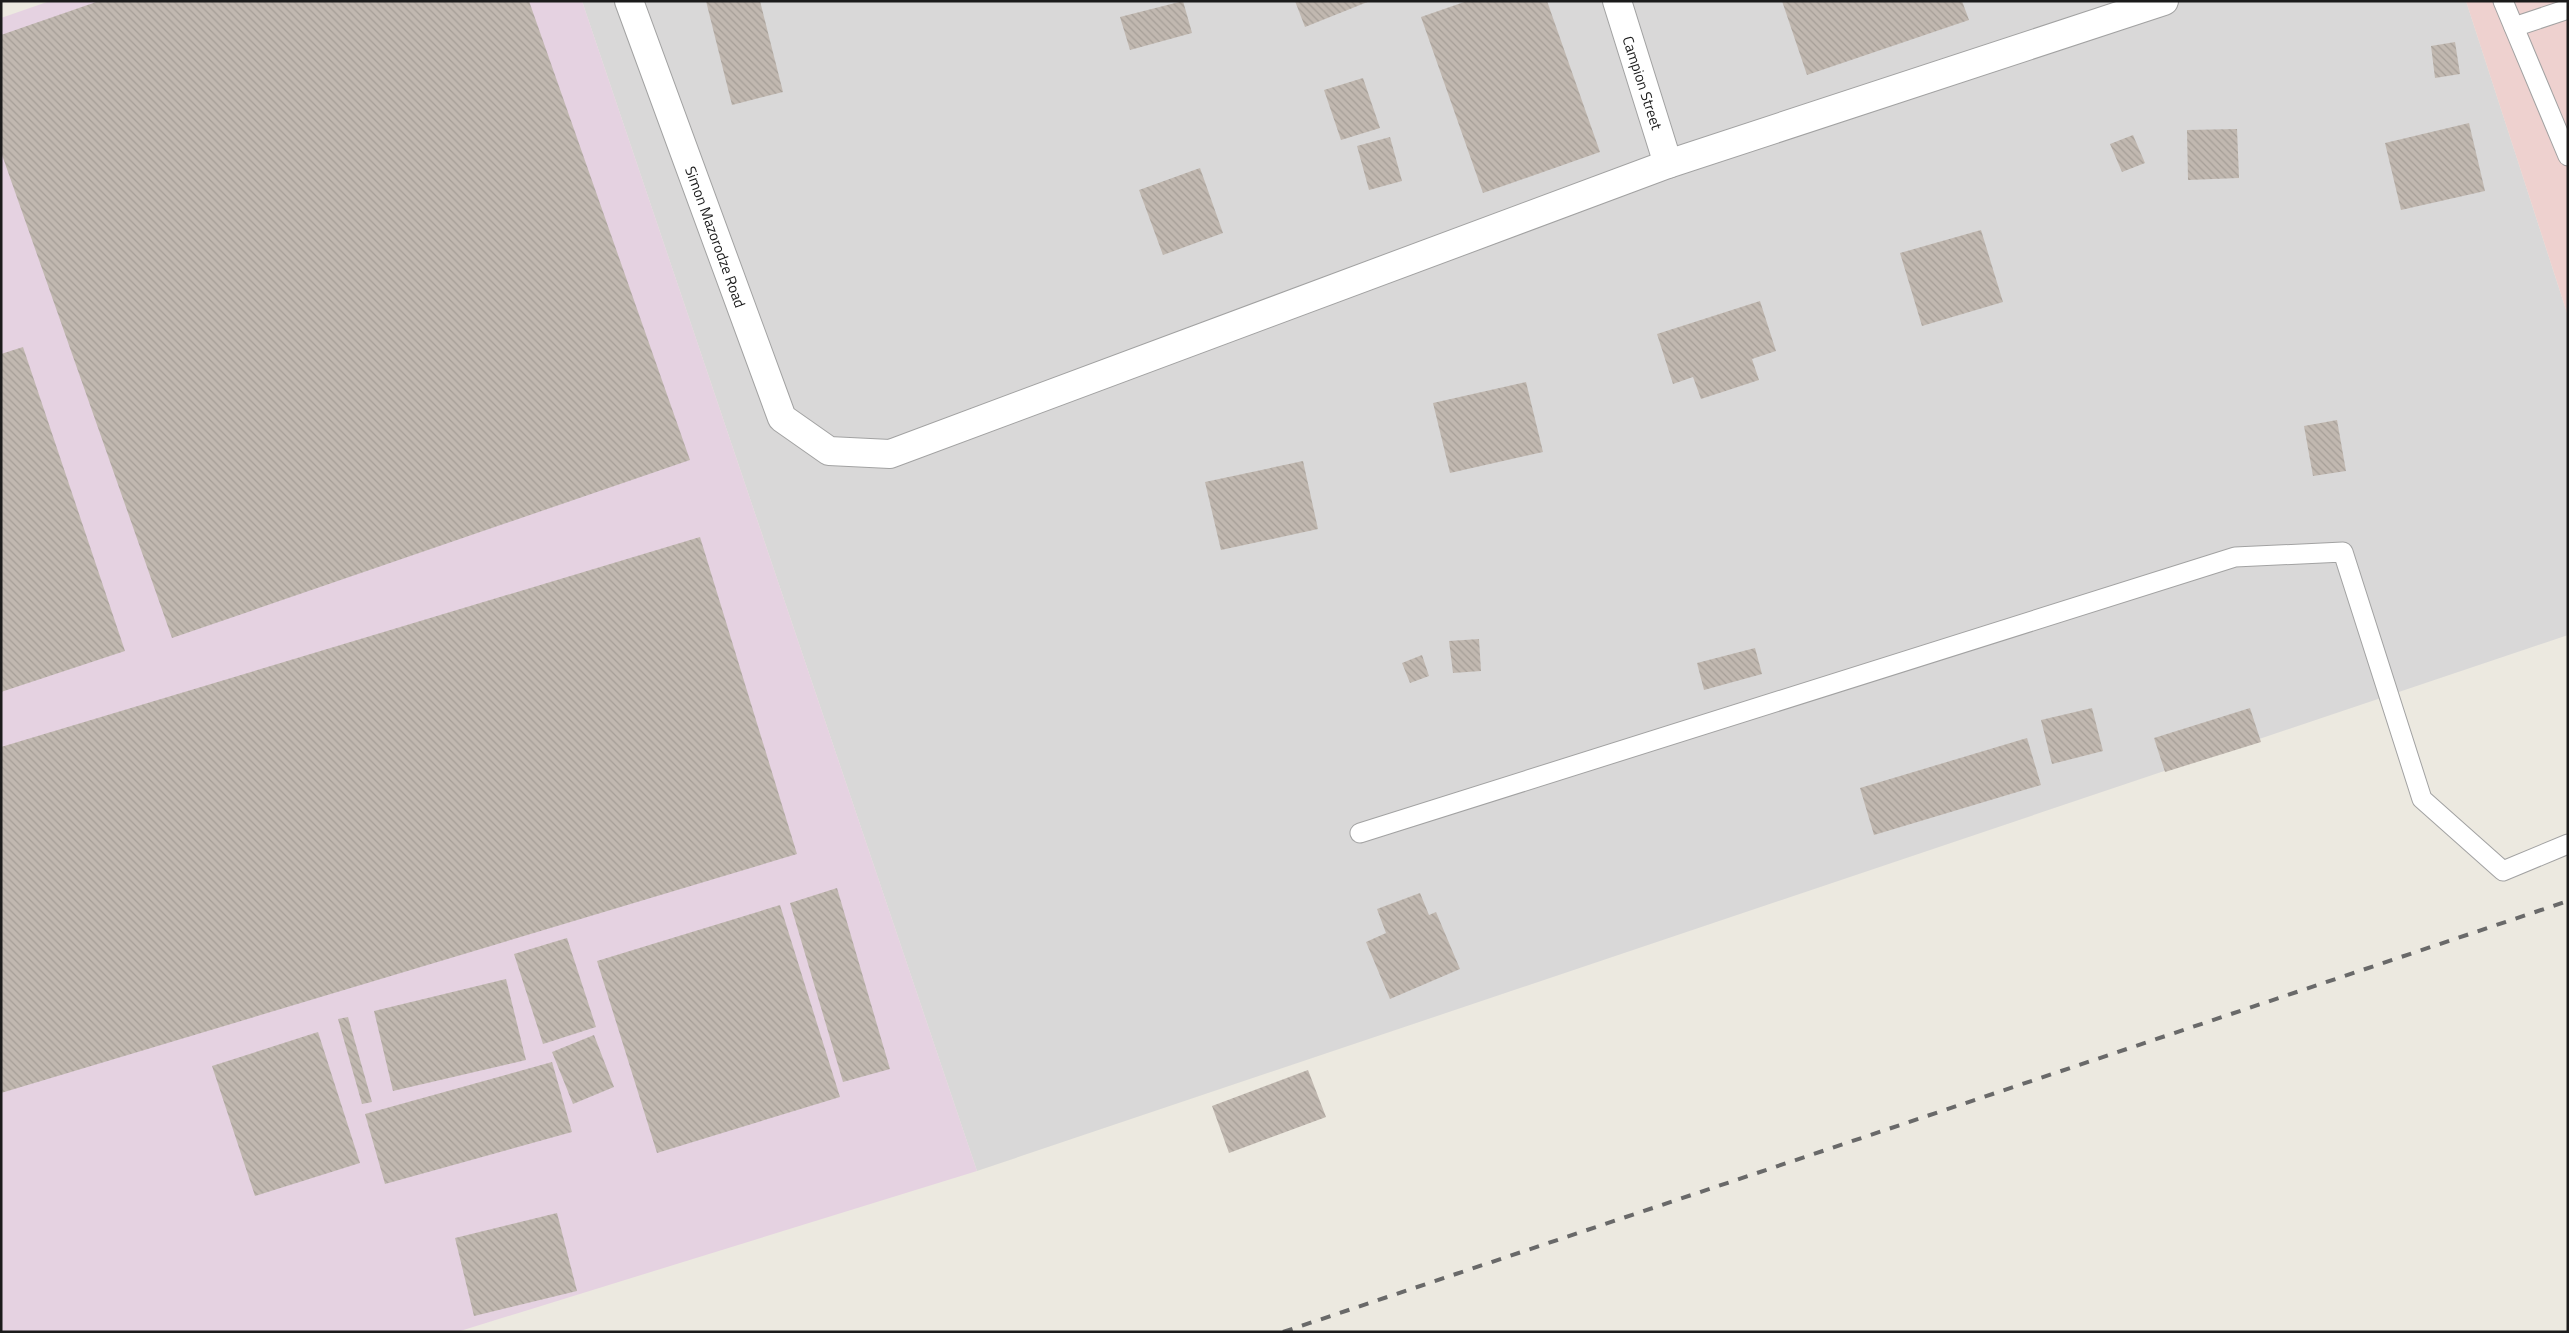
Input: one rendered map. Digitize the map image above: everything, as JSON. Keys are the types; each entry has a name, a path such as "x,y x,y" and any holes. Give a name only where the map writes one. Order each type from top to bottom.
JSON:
{"street":[{"name":"Simon Mazorodze Road","path":"628,1 782,418 829,451 890,454 1668,164"},
{"name":"Campion Street","path":"1617,1 1668,164"},
{"path":"1668,164 2164,1"}],"lane":[{"path":"2503,1 2568,156"},
{"path":"2514,27 2568,9"},
{"path":"1360,833 2235,557 2344,552 2422,799 2503,872 2568,844"}],"shaded area":[{"path":"50,1 582,1 977,1171 457,1332 1,1332 1,18"},
{"path":"582,1 2466,1 2568,316 2568,635 977,1171"},
{"path":"2466,1 2568,1 2568,316"}],"building":[{"path":"99,1 529,1 690,460 172,638 1,152 1,35"},
{"path":"706,1 760,1 783,92 732,105"},
{"path":"1183,1 1192,33 1130,50 1120,17"},
{"path":"1295,1 1370,1 1305,27"},
{"path":"1467,1 1547,1 1600,152 1483,193 1421,17"},
{"path":"1782,1 1962,1 1969,20 1807,75"},
{"path":"2455,42 2460,74 2435,78 2431,46"},
{"path":"1363,78 1380,128 1341,140 1324,90"},
{"path":"2469,123 2485,191 2401,210 2385,143"},
{"path":"2237,129 2239,178 2188,180 2187,130"},
{"path":"2133,135 2145,163 2122,172 2110,144"},
{"path":"1390,137 1402,181 1369,190 1357,146"},
{"path":"1200,168 1223,233 1163,255 1139,190"},
{"path":"1981,230 2003,302 1922,326 1900,253"},
{"path":"1760,301 1776,351 1752,359 1759,380 1701,399 1693,377 1673,384 1657,334"},
{"path":"23,347 125,651 1,692 1,354"},
{"path":"1526,382 1543,452 1450,473 1433,403"},
{"path":"2337,420 2346,471 2313,476 2304,426"},
{"path":"1303,461 1318,529 1221,550 1205,482"},
{"path":"700,537 797,854 1,1093 1,747"},
{"path":"1479,639 1481,671 1453,673 1449,641"},
{"path":"1755,648 1762,674 1704,690 1697,663"},
{"path":"1422,655 1429,676 1410,683 1402,663"},
{"path":"2092,708 2103,751 2052,764 2041,720"},
{"path":"2250,708 2261,742 2165,772 2154,738"},
{"path":"2027,738 2041,785 1874,835 1860,788"},
{"path":"837,888 890,1069 843,1082 790,903"},
{"path":"1420,893 1429,915 1436,912 1460,969 1390,999 1366,942 1386,933 1377,909"},
{"path":"780,905 840,1097 657,1153 597,961"},
{"path":"567,938 596,1027 543,1044 514,954"},
{"path":"506,979 526,1060 393,1091 374,1011"},
{"path":"348,1017 372,1102 362,1104 338,1019"},
{"path":"318,1032 360,1163 255,1196 212,1066"},
{"path":"594,1035 614,1087 573,1104 552,1052"},
{"path":"552,1062 572,1132 385,1184 365,1114"},
{"path":"1308,1070 1326,1117 1229,1153 1212,1106"},
{"path":"557,1213 577,1291 474,1316 455,1238"}],"railway":[{"path":"1283,1332 2568,901"}]}
